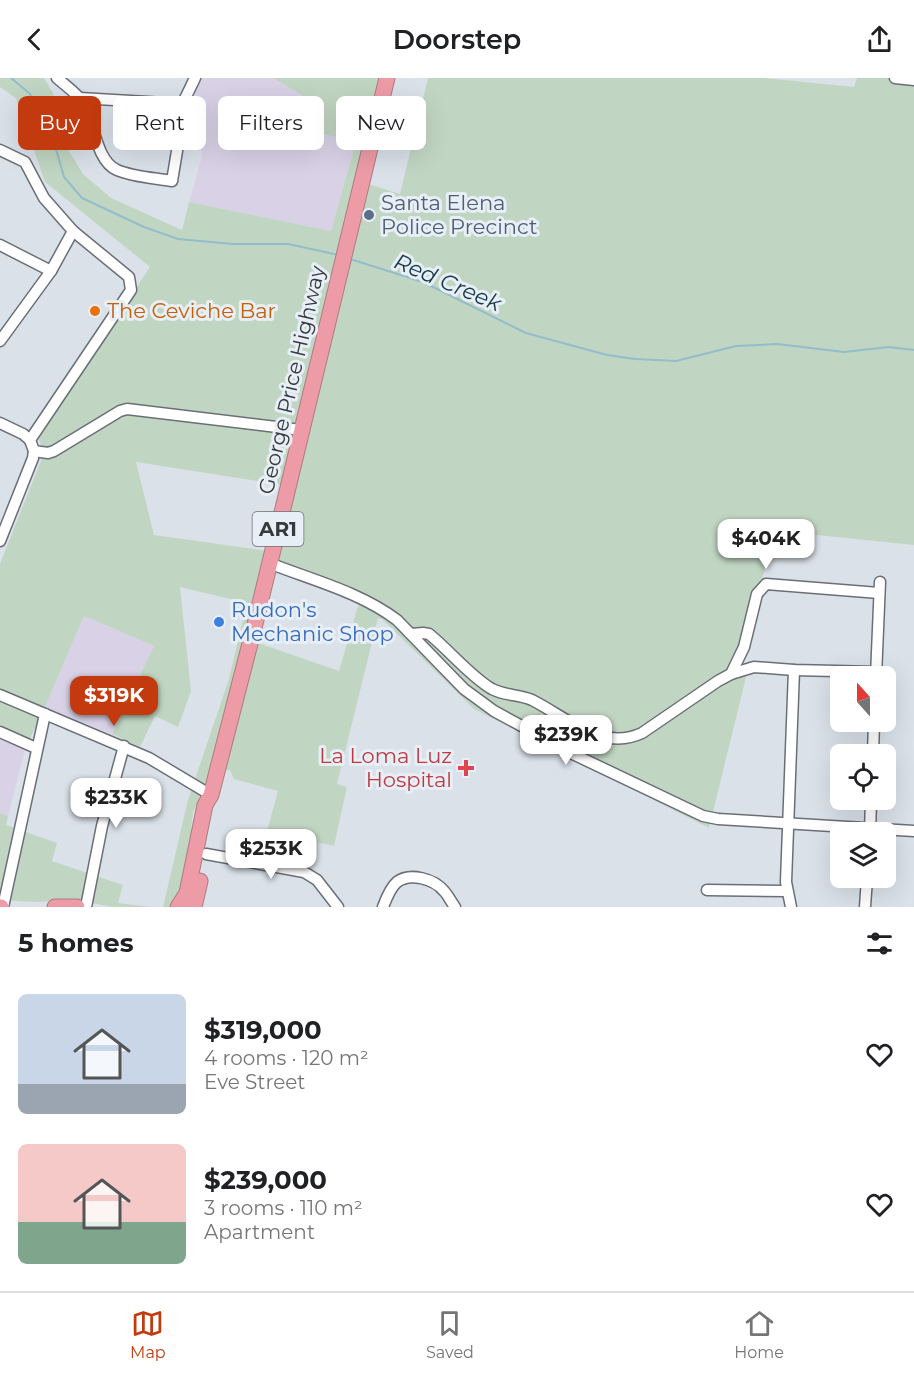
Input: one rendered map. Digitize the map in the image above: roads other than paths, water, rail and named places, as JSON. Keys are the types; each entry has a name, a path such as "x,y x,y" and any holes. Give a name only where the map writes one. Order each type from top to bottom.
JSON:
{"highway":[{"name":"George Price Highway","path":"178,907 187,893 205,805 211,795 301,430 311,399 343,256 387,78"},
{"name":"George Price Highway","path":"194,907 206,854 213,807 211,795"},
{"path":"55,907 77,907"}],"street":[{"path":"57,78 78,96"},
{"path":"186,96 195,78"},
{"path":"895,78 914,80"},
{"path":"0,150 26,162 44,198 73,231 129,278 131,290 30,440"},
{"path":"101,150 108,164 115,170 172,181 177,150"},
{"path":"1,336 51,271 73,231"},
{"path":"0,245 51,271"},
{"path":"34,451 48,453 127,409 301,430"},
{"path":"0,423 30,440 34,451 0,541"},
{"path":"269,563 373,604 397,620 477,700 514,723 703,816 830,827"},
{"path":"876,666 880,582"},
{"path":"730,674 744,647 757,594 765,585 879,593"},
{"path":"411,634 429,634 492,689 531,699 591,733 618,739 642,733 730,674 754,667 830,672"},
{"path":"744,647 746,656 754,667"},
{"path":"791,907 787,891 794,670"},
{"path":"0,695 124,746 158,763 211,795"},
{"path":"1,907 45,714"},
{"path":"0,732 36,748"},
{"path":"86,907 102,826 124,746"},
{"path":"896,831 914,831"},
{"path":"206,854 304,872 317,880 338,907"},
{"path":"383,907 395,883 406,878 423,879 440,888 455,907"},
{"path":"865,907 866,888"},
{"path":"707,890 787,891"}],"waterway":[{"name":"Red Creek","path":"11,78 29,93 46,115 64,177 82,198 144,227 178,239 233,244 288,244 339,255"},
{"name":"Red Creek","path":"350,259 423,282 526,333 607,355 676,361 736,346 777,344 844,352 889,347 914,350"}],"place":[{"name":"Santa Elena Police Precinct","path":"369,215"},
{"name":"The Ceviche Bar","path":"95,311"},
{"name":"Rudon's Mechanic Shop","path":"219,622"},
{"name":"La Loma Luz Hospital","path":"466,768"}]}
